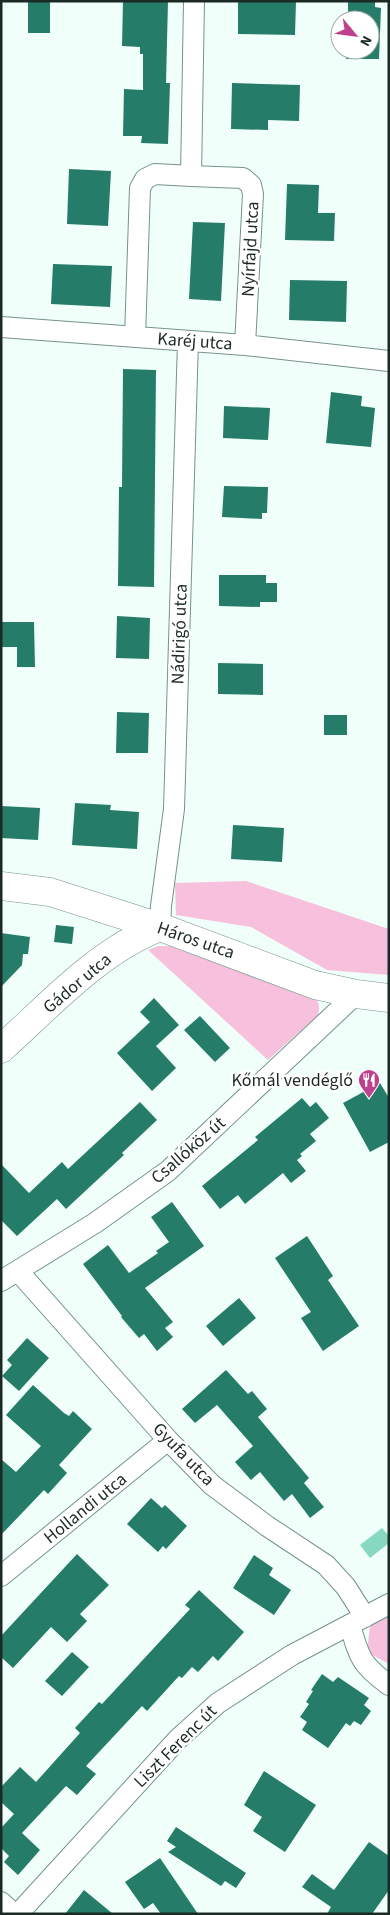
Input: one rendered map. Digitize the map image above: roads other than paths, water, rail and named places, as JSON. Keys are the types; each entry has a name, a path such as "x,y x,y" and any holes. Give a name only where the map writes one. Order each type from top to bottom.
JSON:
{"street":[{"path":"191,176 194,1"},
{"name":"Nyírfajd utca","path":"135,337 140,188 144,178 155,174 243,178 251,185 253,194 245,345"},
{"name":"Karéj utca","path":"1,327 245,345 389,361"},
{"name":"Nádirigó utca","path":"160,927 174,809 188,341"},
{"name":"Háros utca","path":"1,886 50,892 160,927 315,985 356,994 389,998"},
{"name":"Gádor utca","path":"1,1049 79,979 138,936 160,927"},
{"name":"Csallóköz út","path":"10,1276 95,1223 168,1171 356,994"},
{"name":"Gyufa utca","path":"10,1276 212,1485 237,1505 326,1565 346,1587 357,1621 357,1651 370,1672 389,1685"},
{"name":"Hollandi utca","path":"1,1576 168,1440"},
{"name":"Liszt Ferenc út","path":"18,1914 178,1739 218,1703 292,1655 389,1604"},
{"path":"1,1902 14,1914"}],"place":[{"name":"Kőmál vendéglő","path":"369,1099"}]}
